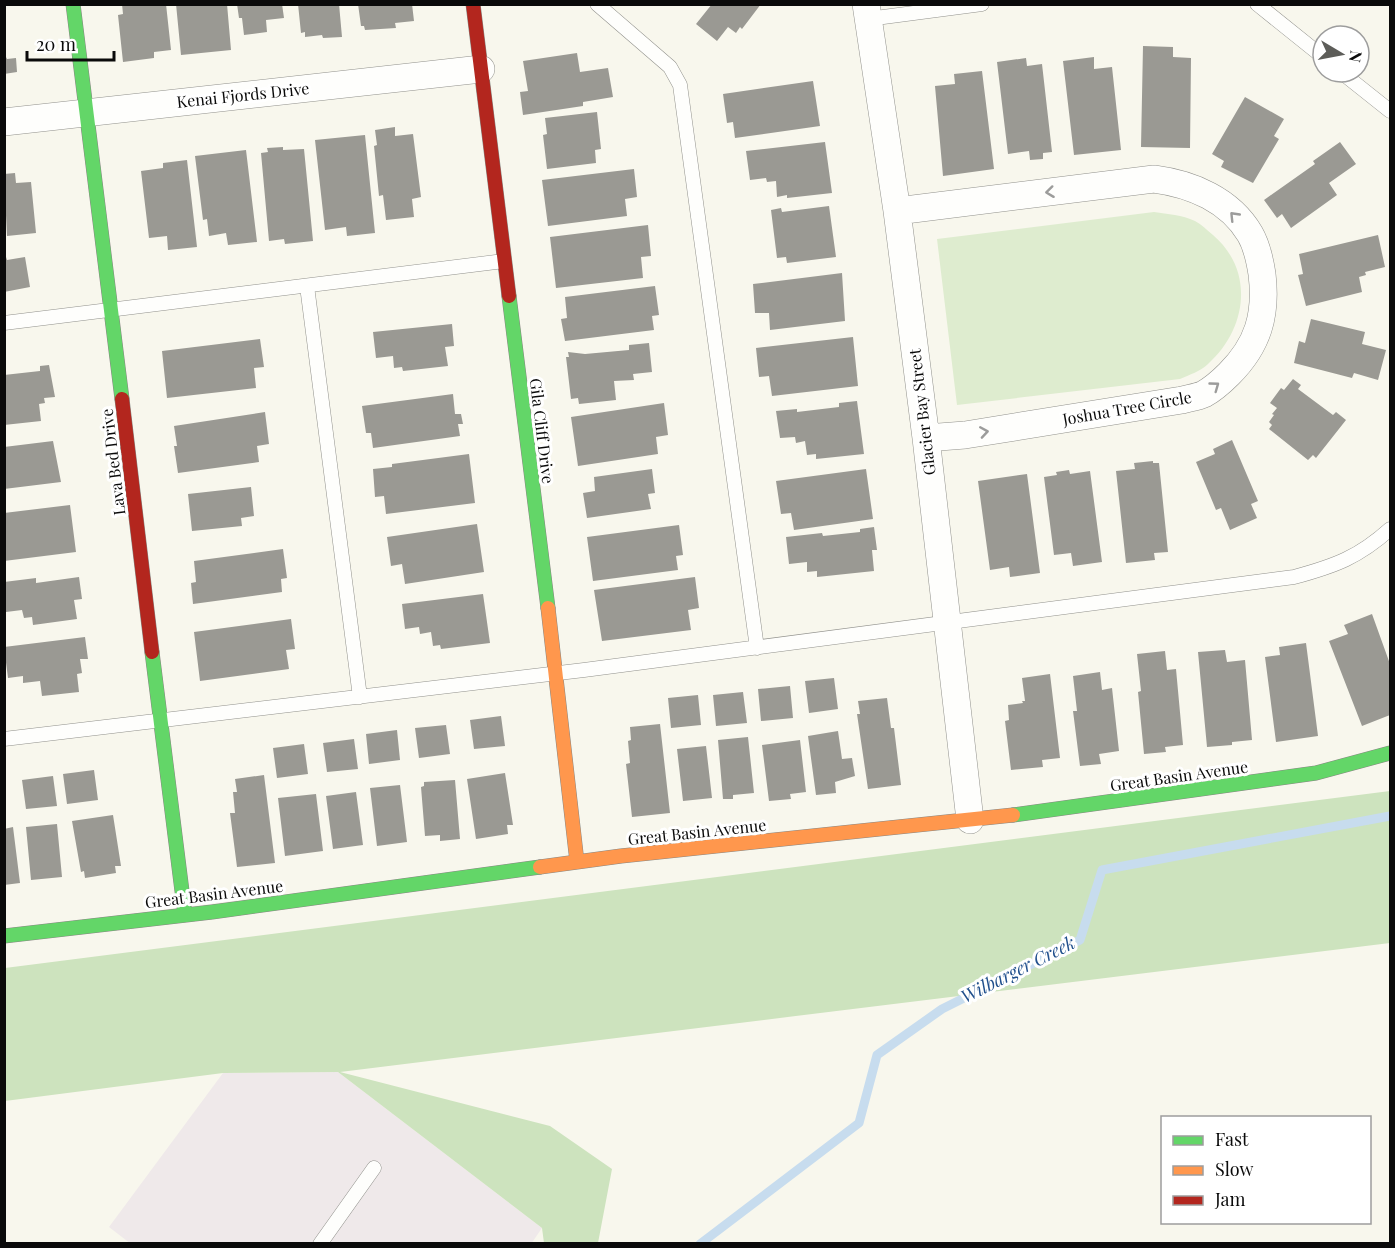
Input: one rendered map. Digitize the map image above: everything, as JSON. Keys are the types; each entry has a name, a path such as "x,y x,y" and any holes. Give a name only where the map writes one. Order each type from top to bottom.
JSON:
{"street":[{"name":"Lava Bed Drive","path":"73,4 185,915"},
{"name":"Gila Cliff Drive","path":"473,4 556,673 577,862"},
{"name":"Glacier Bay Street","path":"867,12 897,211 926,438 970,820"},
{"name":"Kenai Fjords Drive","path":"4,122 481,69"},
{"name":"Joshua Tree Circle","path":"897,211 1154,179 1175,182 1215,199 1234,214 1250,234 1259,258 1264,289 1262,319 1254,343 1243,360 1224,379 1204,394 1182,400 977,433 926,438"},
{"name":"Great Basin Avenue","path":"4,936 185,915 577,862 970,820 1316,773 1390,753"}],"lane":[{"path":"597,4 670,67 680,85 757,648"},
{"path":"867,12 982,4"},
{"path":"1257,4 1311,47"},
{"path":"1356,84 1390,111"},
{"path":"4,323 504,261"},
{"path":"307,286 360,697"},
{"path":"4,739 757,648 1294,577 1331,567 1356,555 1390,529"},
{"path":"320,1244 374,1168"}],"shaded area":[{"path":"338,1072 542,1228 531,1244 131,1244 109,1227 223,1073"}],"green space":[{"path":"1154,212 1180,216 1197,222 1226,249 1235,265 1240,282 1241,300 1238,317 1221,350 1208,364 1180,379 957,405 937,239"},
{"path":"1390,791 1390,943 340,1072 550,1126 612,1169 598,1243 544,1243 542,1228 338,1072 223,1073 5,1101 5,968"}],"building":[{"path":"122,4 166,4 171,50 154,52 154,58 123,62 118,15 123,14"},
{"path":"176,4 227,4 231,50 181,55"},
{"path":"237,4 282,4 284,18 266,20 267,32 244,35"},
{"path":"298,4 339,4 342,37 323,38 322,35 305,37 305,32 301,33"},
{"path":"358,4 412,4 414,21 395,23 396,28 365,30 364,26 361,26"},
{"path":"712,4 761,4 742,29 740,27 736,33 728,27 717,41 696,24"},
{"path":"1143,46 1173,47 1173,57 1191,58 1190,148 1141,147"},
{"path":"4,53 7,59 16,58 17,72 4,74"},
{"path":"577,53 580,72 608,68 613,97 583,102 583,106 523,115 520,92 528,91 523,61"},
{"path":"1094,57 1094,69 1112,67 1121,150 1074,155 1063,61"},
{"path":"1026,58 1027,66 1042,64 1052,152 1043,153 1043,159 1030,160 1029,151 1008,154 997,62"},
{"path":"982,71 994,169 943,176 935,86 955,84 954,74"},
{"path":"813,81 820,126 735,138 733,122 727,123 723,94"},
{"path":"1245,97 1284,119 1274,136 1279,139 1253,183 1221,167 1224,161 1212,154"},
{"path":"597,112 601,149 595,150 596,163 547,169 543,135 547,134 545,118"},
{"path":"395,127 395,136 413,134 421,197 412,199 414,217 386,220 383,195 379,196 374,146 377,145 375,130"},
{"path":"365,135 375,233 347,236 346,227 325,230 315,140"},
{"path":"825,142 832,193 777,197 776,181 767,182 766,178 750,180 746,151"},
{"path":"1340,142 1356,164 1329,183 1337,195 1291,228 1282,214 1277,218 1264,200 1315,164 1313,161"},
{"path":"283,147 283,150 304,149 313,241 285,244 284,239 269,241 261,153 268,152 267,148"},
{"path":"246,150 257,242 228,245 226,233 209,236 207,219 203,220 195,156"},
{"path":"187,160 197,247 168,250 167,236 149,238 141,171 163,168 163,163"},
{"path":"634,169 637,197 625,199 627,216 548,226 542,180"},
{"path":"15,173 16,183 31,182 36,233 7,236 4,174"},
{"path":"829,206 836,257 787,263 786,257 777,258 771,210 781,208 782,212"},
{"path":"648,225 651,256 641,257 643,278 556,288 550,237"},
{"path":"1378,235 1385,267 1365,272 1366,275 1359,277 1362,292 1306,306 1298,275 1303,274 1299,254"},
{"path":"4,257 7,260 25,257 30,287 4,292"},
{"path":"842,273 845,321 770,330 769,313 755,313 753,284"},
{"path":"655,286 659,315 652,316 654,330 565,341 561,319 567,318 565,297"},
{"path":"1311,319 1365,332 1362,344 1386,350 1378,380 1354,373 1352,378 1294,363 1299,341 1305,343"},
{"path":"452,324 454,346 445,347 448,366 403,371 402,367 394,368 393,356 376,358 373,332"},
{"path":"853,337 858,386 772,396 769,376 759,377 756,348"},
{"path":"260,339 264,367 254,368 256,388 167,398 162,351"},
{"path":"649,343 652,372 633,374 634,380 614,381 616,400 579,404 578,398 571,399 566,357 569,357 568,352 585,354 629,350 629,345"},
{"path":"49,365 55,397 44,398 45,403 39,404 41,421 4,425 4,375 40,371 40,366"},
{"path":"1293,379 1301,385 1298,389 1333,415 1336,412 1346,420 1316,458 1313,455 1308,460 1269,429 1272,425 1269,422 1274,415 1272,414 1277,408 1270,403 1281,388 1284,390"},
{"path":"453,394 455,414 461,414 463,424 458,424 460,436 373,448 371,433 366,433 362,406"},
{"path":"857,401 864,454 816,459 816,454 807,455 805,441 796,443 795,437 780,438 776,411 797,409 797,412 839,407 839,403"},
{"path":"664,403 668,435 656,437 658,454 578,466 571,417"},
{"path":"265,412 269,444 257,446 259,462 178,473 174,426"},
{"path":"1232,440 1258,501 1251,504 1257,518 1230,530 1221,508 1216,510 1196,462 1215,454 1213,449"},
{"path":"53,441 61,482 4,489 4,447"},
{"path":"469,454 475,503 386,514 384,496 375,497 373,469 392,467 392,464"},
{"path":"1153,461 1153,463 1159,463 1168,552 1154,553 1155,560 1126,563 1116,471 1135,469 1134,463"},
{"path":"652,469 655,493 648,494 651,509 587,518 583,493 595,491 594,477"},
{"path":"866,469 873,519 794,530 791,513 781,514 776,481"},
{"path":"1069,470 1070,474 1090,471 1102,562 1073,566 1071,553 1054,555 1044,477"},
{"path":"1027,474 1040,573 1010,577 1009,567 990,570 978,481"},
{"path":"251,487 254,516 241,518 242,526 192,531 188,494"},
{"path":"70,505 76,552 4,561 4,513"},
{"path":"477,524 484,572 405,584 402,564 391,566 387,537"},
{"path":"679,525 683,555 676,556 678,570 593,581 587,537"},
{"path":"874,527 877,550 872,550 874,571 817,577 817,571 807,572 807,562 789,564 786,537 860,532 860,529"},
{"path":"283,549 287,578 281,579 282,592 193,604 191,583 196,582 194,561"},
{"path":"79,577 82,599 74,600 77,619 33,625 32,617 24,618 22,610 6,612 4,582 36,578 36,583"},
{"path":"695,577 699,608 688,610 691,630 602,641 594,590"},
{"path":"483,594 490,643 441,649 440,645 433,646 431,632 420,634 419,627 405,629 402,604"},
{"path":"1372,614 1390,664 1390,715 1362,726 1329,641 1348,634 1344,625"},
{"path":"291,619 295,649 286,650 289,669 200,681 194,632"},
{"path":"85,637 88,659 80,659 82,673 77,674 79,692 42,696 40,681 23,683 23,676 8,678 4,647"},
{"path":"1306,643 1318,736 1276,742 1265,657 1280,655 1279,647"},
{"path":"1225,650 1227,662 1245,660 1252,740 1232,742 1232,745 1207,747 1198,652"},
{"path":"1165,651 1167,670 1176,669 1183,745 1165,747 1166,752 1144,754 1137,654"},
{"path":"1100,672 1102,690 1112,688 1119,751 1099,754 1101,764 1080,766 1073,711 1077,711 1073,676"},
{"path":"1050,674 1060,758 1042,760 1043,767 1011,770 1005,721 1009,720 1008,705 1025,701 1022,678"},
{"path":"834,678 838,709 809,713 805,681"},
{"path":"790,686 793,718 761,721 758,689"},
{"path":"743,692 747,723 716,726 713,695"},
{"path":"698,695 701,725 671,728 668,698"},
{"path":"887,698 891,728 894,728 901,785 868,789 857,714 860,714 858,701"},
{"path":"501,716 505,746 474,749 470,720"},
{"path":"660,724 670,813 632,817 626,764 630,763 628,741 631,740 630,727"},
{"path":"446,725 450,754 419,758 415,728"},
{"path":"397,730 400,760 369,764 366,734"},
{"path":"838,731 842,759 852,758 855,776 835,782 836,793 816,795 808,736"},
{"path":"748,737 754,793 733,795 733,799 723,799 718,740"},
{"path":"354,739 358,769 327,772 323,743"},
{"path":"800,740 806,792 790,794 791,799 769,801 762,745"},
{"path":"304,744 308,774 277,778 273,748"},
{"path":"706,746 712,798 683,801 677,749"},
{"path":"94,770 98,800 67,804 63,774"},
{"path":"505,773 513,825 507,825 508,834 476,839 467,779"},
{"path":"264,775 275,863 237,867 230,813 235,813 233,792 237,792 235,779"},
{"path":"53,776 57,806 26,809 22,780"},
{"path":"455,780 460,839 440,841 440,835 425,836 421,787 424,786 424,782"},
{"path":"400,785 407,842 377,846 370,788"},
{"path":"356,792 363,845 333,849 326,796"},
{"path":"316,794 323,851 285,856 278,798"},
{"path":"113,815 121,866 115,866 116,873 85,878 84,871 81,872 72,821"},
{"path":"57,824 62,877 31,880 26,827"},
{"path":"13,827 20,883 4,885 4,829"}],"waterway":[{"name":"Wilbarger Creek","path":"700,1244 859,1123 877,1055 942,1009 1080,940 1102,870 1390,816"}],"traffic: fast":[{"path":"73,4 122,399"},
{"path":"509,296 548,608"},
{"path":"152,652 185,915"},
{"path":"1013,815 1316,773 1390,753"},
{"path":"4,936 212,912 540,867"}],"traffic: slow":[{"path":"548,608 577,862"},
{"path":"540,867 621,856 1013,815"}],"traffic: jam":[{"path":"473,4 509,296"},
{"path":"122,399 152,652"}]}
